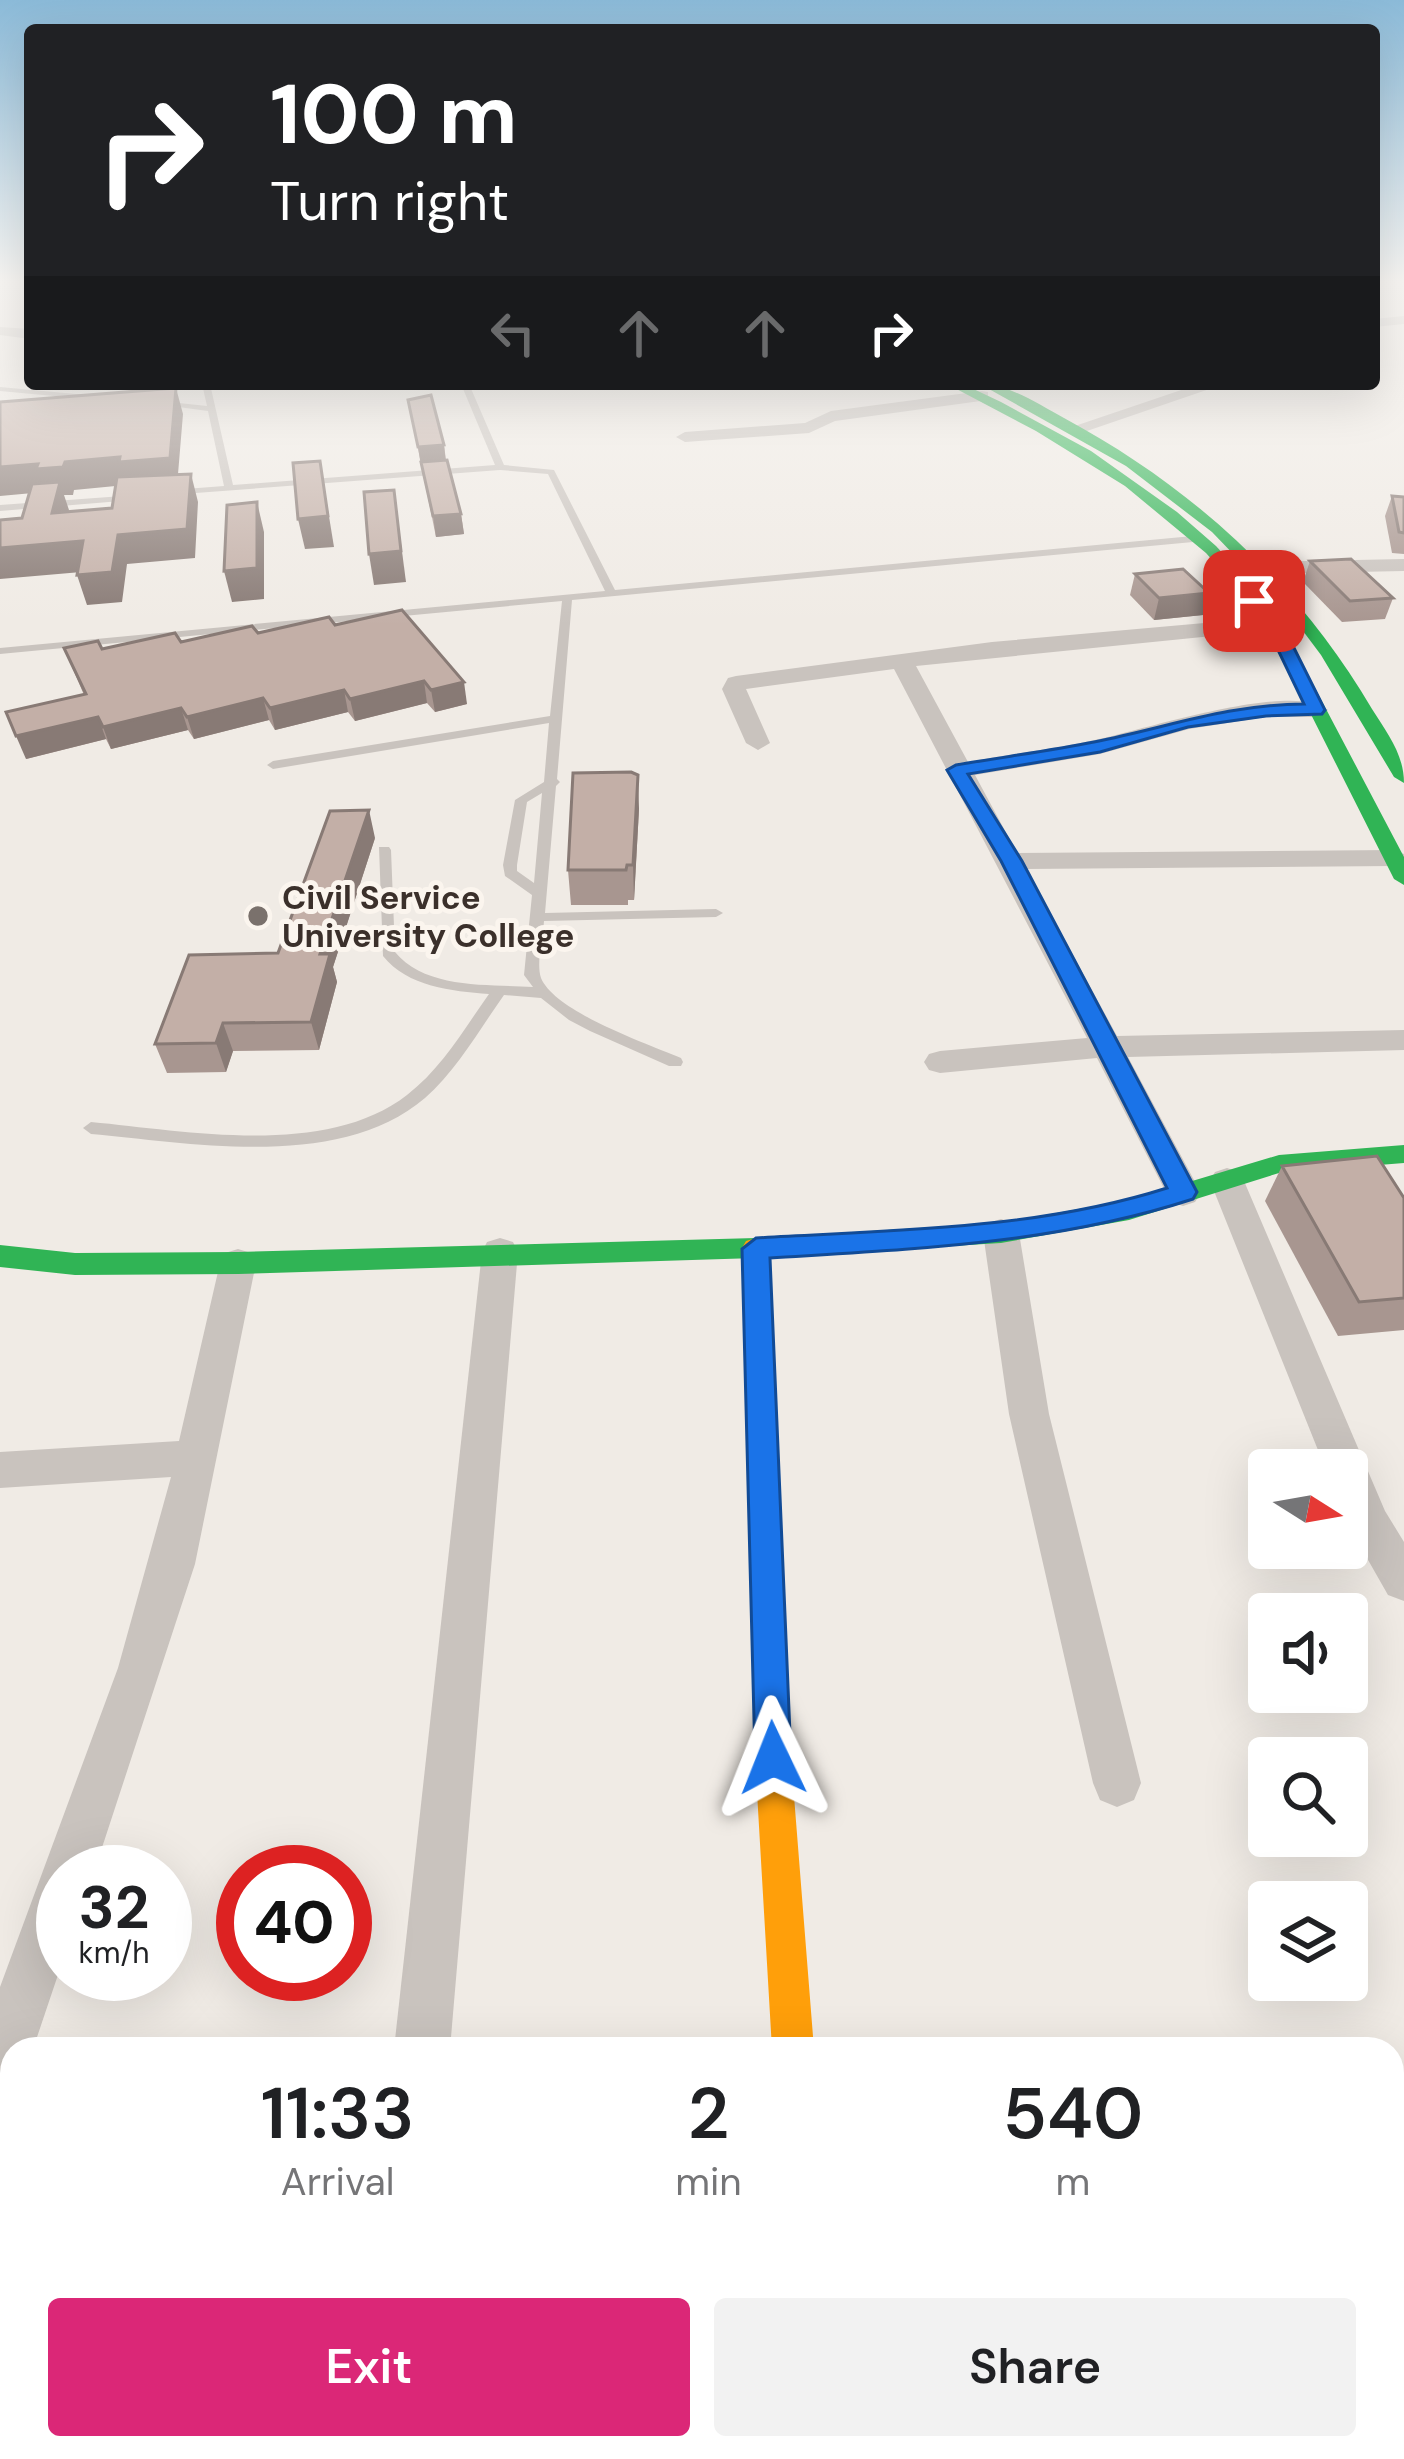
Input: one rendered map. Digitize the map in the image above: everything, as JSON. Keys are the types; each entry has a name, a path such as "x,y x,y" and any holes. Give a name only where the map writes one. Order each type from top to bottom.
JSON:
{"street":[{"path":"685,437 808,428 832,416 953,395"},
{"path":"1002,395 1143,490 1235,578 1274,624 1316,710 1352,767 1398,868 1012,861"},
{"path":"1078,428 1182,395"},
{"path":"1035,414 1078,428 1199,512 1263,568 1329,655 1404,778"},
{"path":"1263,568 1404,565"},
{"path":"758,743 734,689 736,683 1274,624"},
{"path":"902,662 956,770 1012,861 1183,1192"},
{"path":"956,770 1100,747 1186,722 1266,710 1316,710"},
{"path":"940,1061 1107,1047 1404,1040"},
{"path":"0,1256 75,1264 238,1263 500,1252 756,1249 1001,1233 1129,1210 1279,1164 1404,1154"},
{"path":"1227,1181 1338,1449"},
{"path":"1001,1233 1028,1414 1117,1783"},
{"path":"756,1249 773,1758 792,2037"},
{"path":"423,2037 485,1452 500,1252"},
{"path":"78,1845 160,1611 186,1516 238,1263"},
{"path":"0,1470 196,1458"},
{"path":"1368,1522 1404,1581"},
{"path":"9,2037 36,1961"}],"lane":[{"path":"68,395 107,398"},
{"path":"208,395 229,489"},
{"path":"470,395 500,466"},
{"path":"149,403 210,409"},
{"path":"160,494 500,466 551,472 612,594"},
{"path":"0,508 137,496"},
{"path":"0,651 1193,539"},
{"path":"567,600 554,782 532,976 540,993 558,1007 675,1062"},
{"path":"273,765 558,718"},
{"path":"539,893 510,873 510,865 521,800 554,782"},
{"path":"383,850 388,953 395,966 421,980 540,993"},
{"path":"537,917 716,913"},
{"path":"91,1128 255,1140 351,1130 402,1108 443,1068 501,988"}],"building":[{"path":"175,395 170,458 119,462 120,457 36,469 38,464 0,467 0,402"},
{"path":"431,395 444,445 418,447 408,400"},
{"path":"447,460 461,514 433,516 421,462"},
{"path":"320,461 328,516 298,519 293,463"},
{"path":"191,474 187,529 118,535 112,572 77,575 83,541 0,548 0,520 22,518 32,484 60,482 52,513 112,508 117,477"},
{"path":"394,490 401,551 369,554 364,492"},
{"path":"1392,496 1404,497 1404,533 1399,532"},
{"path":"257,502 257,568 224,571 227,505"},
{"path":"1351,559 1393,598 1350,601 1310,561"},
{"path":"1183,569 1209,593 1159,598 1135,574"},
{"path":"402,610 464,682 431,690 424,681 350,699 344,690 270,708 263,698 187,717 181,708 103,727 98,717 16,736 6,712 86,694 64,648 98,641 102,649 175,633 181,642 252,626 258,633 329,617 335,625"},
{"path":"573,773 638,775 633,865 626,870 568,870"},
{"path":"369,810 320,954 330,954 311,1022 223,1023 216,1043 155,1044 189,955 278,953 330,811"},
{"path":"1377,1156 1404,1198 1404,1298 1359,1302 1282,1166"}],"traffic: fast":[{"path":"976,395 1086,454 1130,484 1172,515 1245,586 1285,645 1404,879"},
{"path":"1008,395 1131,463 1218,529 1294,608 1328,652 1404,777"},
{"path":"0,1256 75,1264 238,1263 756,1248 1001,1233 1129,1210 1279,1164 1404,1154"}],"traffic: slow":[{"path":"756,1248 773,1758 792,2037"}],"place":[{"name":"Civil Service University College","path":"258,916"}],"route":[{"path":"773,1758 756,1249 1001,1233 1129,1210 1183,1192 1012,861 956,770 1100,747 1186,722 1266,710 1316,710 1274,624 1254,601"}]}
